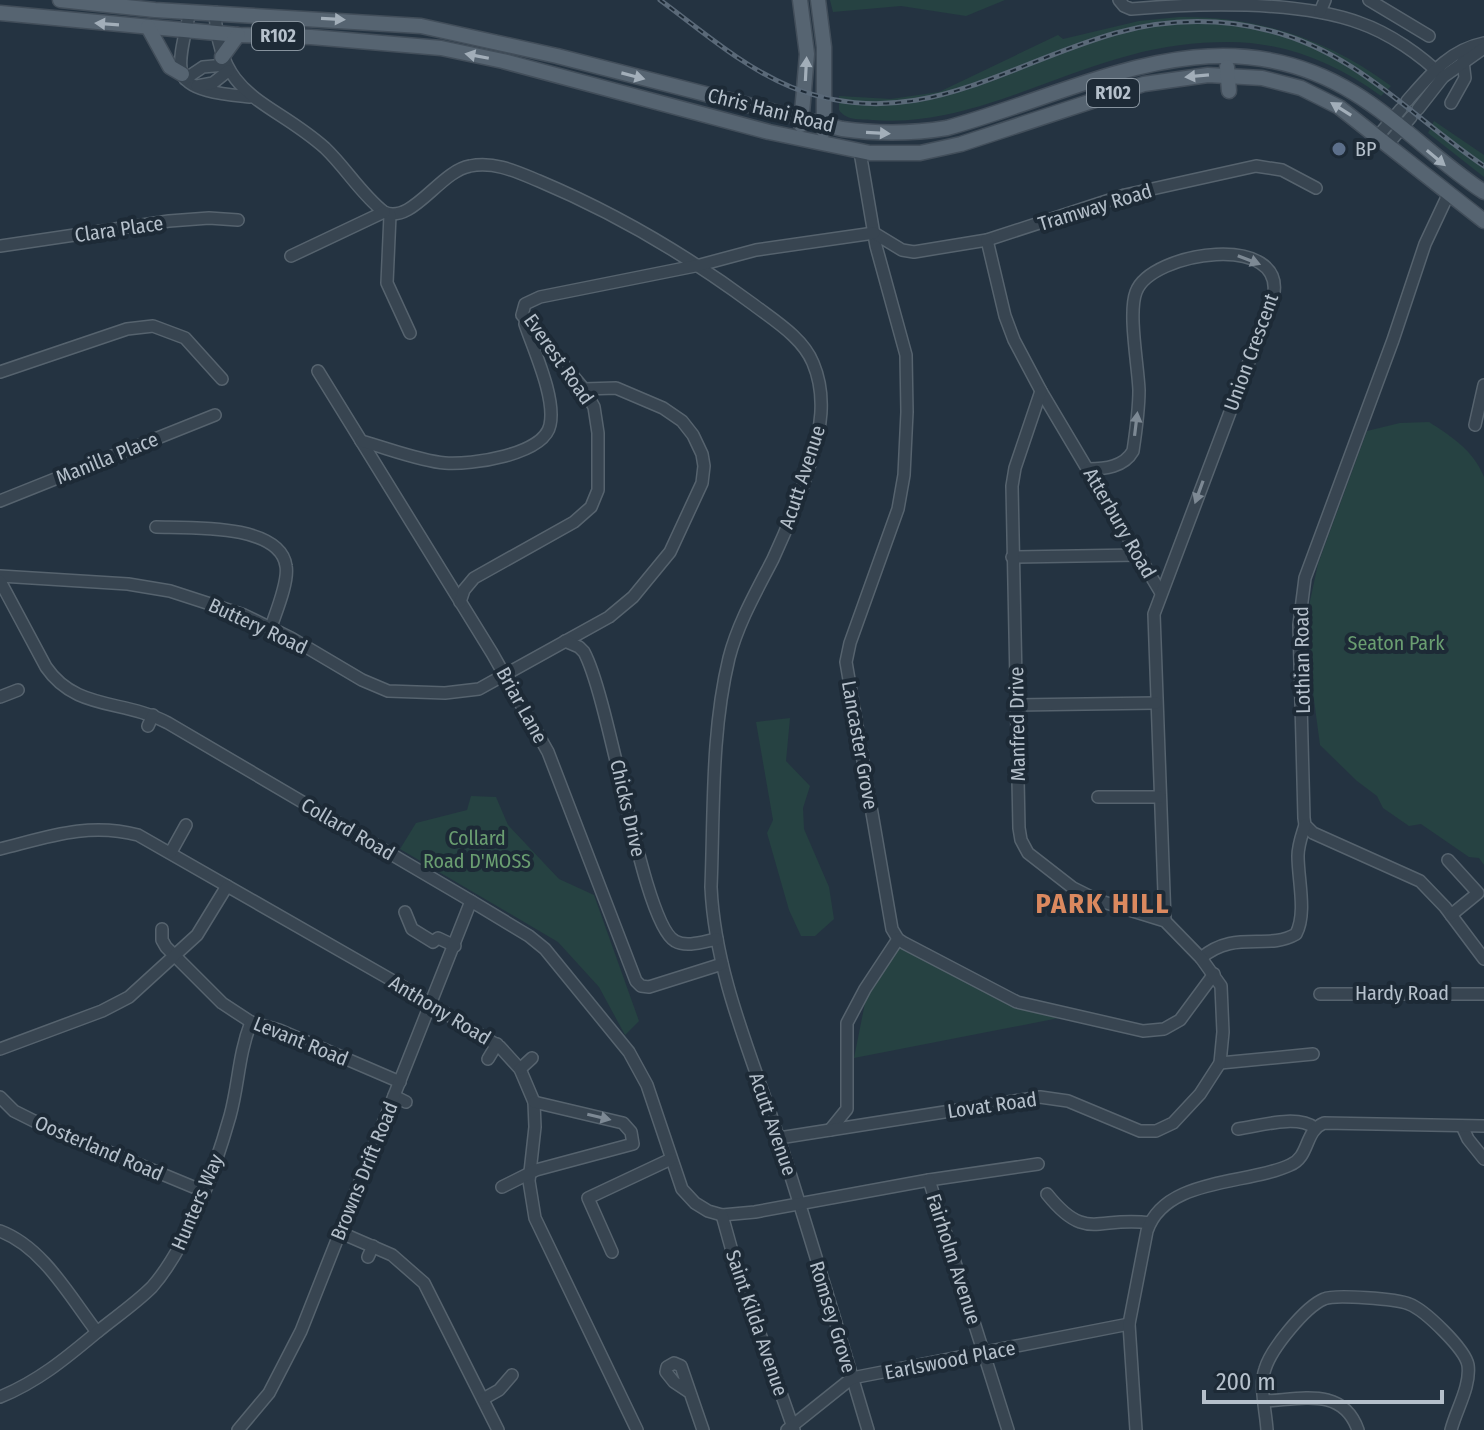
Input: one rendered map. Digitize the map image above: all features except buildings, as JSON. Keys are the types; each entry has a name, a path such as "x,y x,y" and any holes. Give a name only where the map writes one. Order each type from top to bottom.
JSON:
{"main road":[{"name":"Chris Hani Road","path":"60,0 380,22 461,33 824,125 873,133 924,132 971,121 1152,63 1191,56 1271,59 1326,78 1405,114 1453,172 1484,192"},
{"path":"800,0 807,54 800,138"},
{"path":"818,0 824,47 823,143"},
{"name":"Chris Hani Road","path":"0,13 238,35 311,37 441,48 860,152 930,151 981,138 1144,84 1176,78 1229,75 1262,78 1301,88 1339,107 1484,221"},
{"path":"148,27 170,67 184,77"},
{"path":"225,64 238,35"},
{"path":"1225,55 1229,91"},
{"path":"1051,113 1053,99 1061,91"}],"street":[{"path":"1119,0 1131,9 1220,5 1320,12 1375,29 1439,73"},
{"path":"1320,12 1325,0"},
{"path":"1369,0 1429,36"},
{"path":"190,11 181,62 184,77 196,87 250,97"},
{"path":"215,12 216,33 225,64 250,97 314,139 387,213 387,283 410,333"},
{"path":"1439,73 1484,46"},
{"path":"1383,140 1454,54 1484,46"},
{"path":"1451,103 1465,78 1463,61"},
{"path":"184,77 203,67 225,64"},
{"path":"196,87 213,83 225,64"},
{"name":"Lancaster Grove","path":"860,152 874,233 906,355 906,449 898,509 846,662 881,872 892,929 898,939"},
{"name":"Acutt Avenue","path":"291,256 387,213 415,206 454,171 473,165 506,168 558,189 700,265 798,340 813,363 819,382 821,426 810,464 774,556 740,623 720,703 712,873 713,917 722,964 743,1039 779,1138 798,1203"},
{"name":"Tramway Road","path":"874,233 902,250 914,252 987,240 1120,196 1243,167 1264,166 1282,170 1316,188"},
{"name":"Lothian Road","path":"1305,825 1299,625 1305,578 1425,244 1448,195"},
{"name":"Clara Place","path":"0,246 169,221 209,218 238,220"},
{"name":"Everest Road","path":"460,602 464,590 478,575 574,522 594,503 598,490 598,433 594,407 584,389 522,315 525,304 540,297 700,265 771,247 874,233"},
{"name":"Atterbury Road","path":"987,240 1009,327 1041,391 1161,593 1153,622 1165,921"},
{"name":"Union Crescent","path":"1088,469 1119,464 1128,459 1133,451 1139,393 1133,301 1143,281 1169,266 1208,255 1247,256 1266,267 1274,282 1273,298 1161,593"},
{"path":"361,441 446,463 522,452 542,441 550,428 550,407 522,315"},
{"path":"0,372 127,329 153,326 185,338 222,379"},
{"name":"Briar Lane","path":"318,371 505,675 553,762 636,981 643,987 649,987 722,964"},
{"path":"1475,425 1484,385"},
{"name":"Buttery Road","path":"0,578 170,585 271,627 362,680 388,691 463,693 486,686 609,617 643,587 679,536 704,475 699,445 682,421 663,408 616,388 584,389"},
{"name":"Manfred Drive","path":"1041,391 1014,474 1012,557 1019,828 1024,848 1082,894 1165,921 1214,974"},
{"name":"Manilla Place","path":"0,501 215,415"},
{"path":"156,527 231,531 270,543 279,550 287,573 271,627"},
{"path":"1012,557 1138,555"},
{"name":"Collard Road","path":"0,578 46,667 61,686 79,696 150,720 471,901 545,949 622,1042 644,1078 671,1159 688,1197 701,1207 722,1215"},
{"name":"Chicks Drive","path":"565,641 584,652 602,700 646,883 663,929 682,944 717,939"},
{"path":"0,697 18,690"},
{"path":"1016,705 1156,703"},
{"path":"1098,797 1160,797"},
{"path":"171,852 186,825"},
{"path":"1201,958 1231,942 1282,939 1296,934 1300,925 1299,845 1305,825 1313,833 1420,881 1484,959"},
{"name":"Anthony Road","path":"0,849 79,830 105,828 138,835 497,1044 520,1069 534,1102 529,1194 535,1218 585,1338 637,1430"},
{"path":"1448,860 1478,893 1451,915"},
{"path":"0,1049 116,1005 137,992 197,935 227,886"},
{"name":"Browns Drift Road","path":"238,1430 269,1393 287,1362 339,1232 389,1122 394,1096 471,901"},
{"path":"405,912 412,929 433,942 438,938 455,946"},
{"name":"Levant Road","path":"162,929 163,942 175,956 222,1003 251,1022 279,1030 400,1082"},
{"path":"830,1130 847,1109 847,1023 898,939 1017,1002 1143,1031 1164,1029 1180,1020 1214,974 1221,986 1223,1032 1220,1063 1313,1054"},
{"name":"Hardy Road","path":"1320,994 1484,994"},
{"name":"Hunters Way","path":"0,1397 45,1374 149,1290 169,1266 185,1237 231,1113 240,1056 251,1022"},
{"path":"488,1059 497,1044"},
{"path":"520,1069 532,1058"},
{"name":"Lovat Road","path":"779,1138 1040,1097 1068,1101 1140,1131 1156,1131 1184,1115 1220,1063"},
{"path":"394,1096 406,1102"},
{"name":"Oosterland Road","path":"0,1097 14,1111 34,1121 203,1191"},
{"path":"502,1187 530,1172 629,1145 633,1141 629,1127 623,1123 534,1102"},
{"path":"1238,1129 1293,1122 1309,1123 1315,1128"},
{"path":"1136,1430 1129,1324 1150,1223 1164,1206 1217,1183 1281,1169 1298,1161 1315,1128 1324,1123 1484,1126"},
{"path":"1462,1126 1484,1159"},
{"path":"612,1252 588,1204 589,1197 671,1159"},
{"path":"722,1215 1038,1164"},
{"name":"Fairholm Avenue","path":"929,1180 1008,1430"},
{"path":"1047,1194 1060,1210 1081,1224 1124,1220 1150,1223"},
{"name":"Romsey Grove","path":"798,1203 868,1430"},
{"name":"Saint Kilda Avenue","path":"722,1215 791,1429"},
{"path":"0,1231 18,1240 40,1259 97,1332"},
{"path":"339,1232 370,1252 400,1260 424,1283 472,1390 483,1399 498,1430"},
{"path":"1267,1430 1266,1367 1283,1340 1313,1306 1333,1296 1399,1302 1419,1309 1457,1345 1467,1360 1466,1384 1451,1430"},
{"name":"Earlswood Place","path":"791,1429 852,1378 1129,1324"},
{"path":"483,1399 499,1390 512,1375"},
{"path":"689,1392 703,1430"},
{"path":"1266,1401 1329,1400 1350,1412 1358,1430"}],"green space":[{"path":"830,0 1005,0 966,16 901,6 833,12"},
{"path":"1179,17 1237,21 1291,34 1342,55 1391,86 1381,96 1328,64 1290,50 1249,43 1216,42 1167,47 1131,55 1004,98 939,116 906,120 858,119 850,118 839,110 839,96 891,99 939,92 1058,35 1063,39 1139,21"},
{"path":"1434,121 1484,155 1484,177 1428,133"},
{"name":"Seaton Park","path":"1429,422 1468,452 1484,477 1484,865 1479,858 1469,857 1421,824 1409,826 1383,808 1377,796 1320,745 1310,670 1307,615 1318,564 1367,431 1400,423"},
{"path":"790,718 786,761 810,786 803,808 804,829 829,887 834,919 815,936 801,936 789,910 767,833 773,820 756,722"},
{"name":"Collard Road D'MOSS","path":"471,796 496,797 508,825 559,879 594,895 639,1021 625,1035 599,987 558,942 400,849 416,823 467,810"},
{"path":"898,945 1007,1001 1059,1018 854,1058 866,998"}],"railway":[{"path":"660,0 723,48 773,79 836,100 878,104 918,100 957,90 1135,28 1193,22 1252,27 1302,41 1331,55 1383,89 1484,166"}],"place":[{"name":"BP","path":"1339,149"}],"district":[{"name":"PARK HILL","path":"1103,903"}]}
